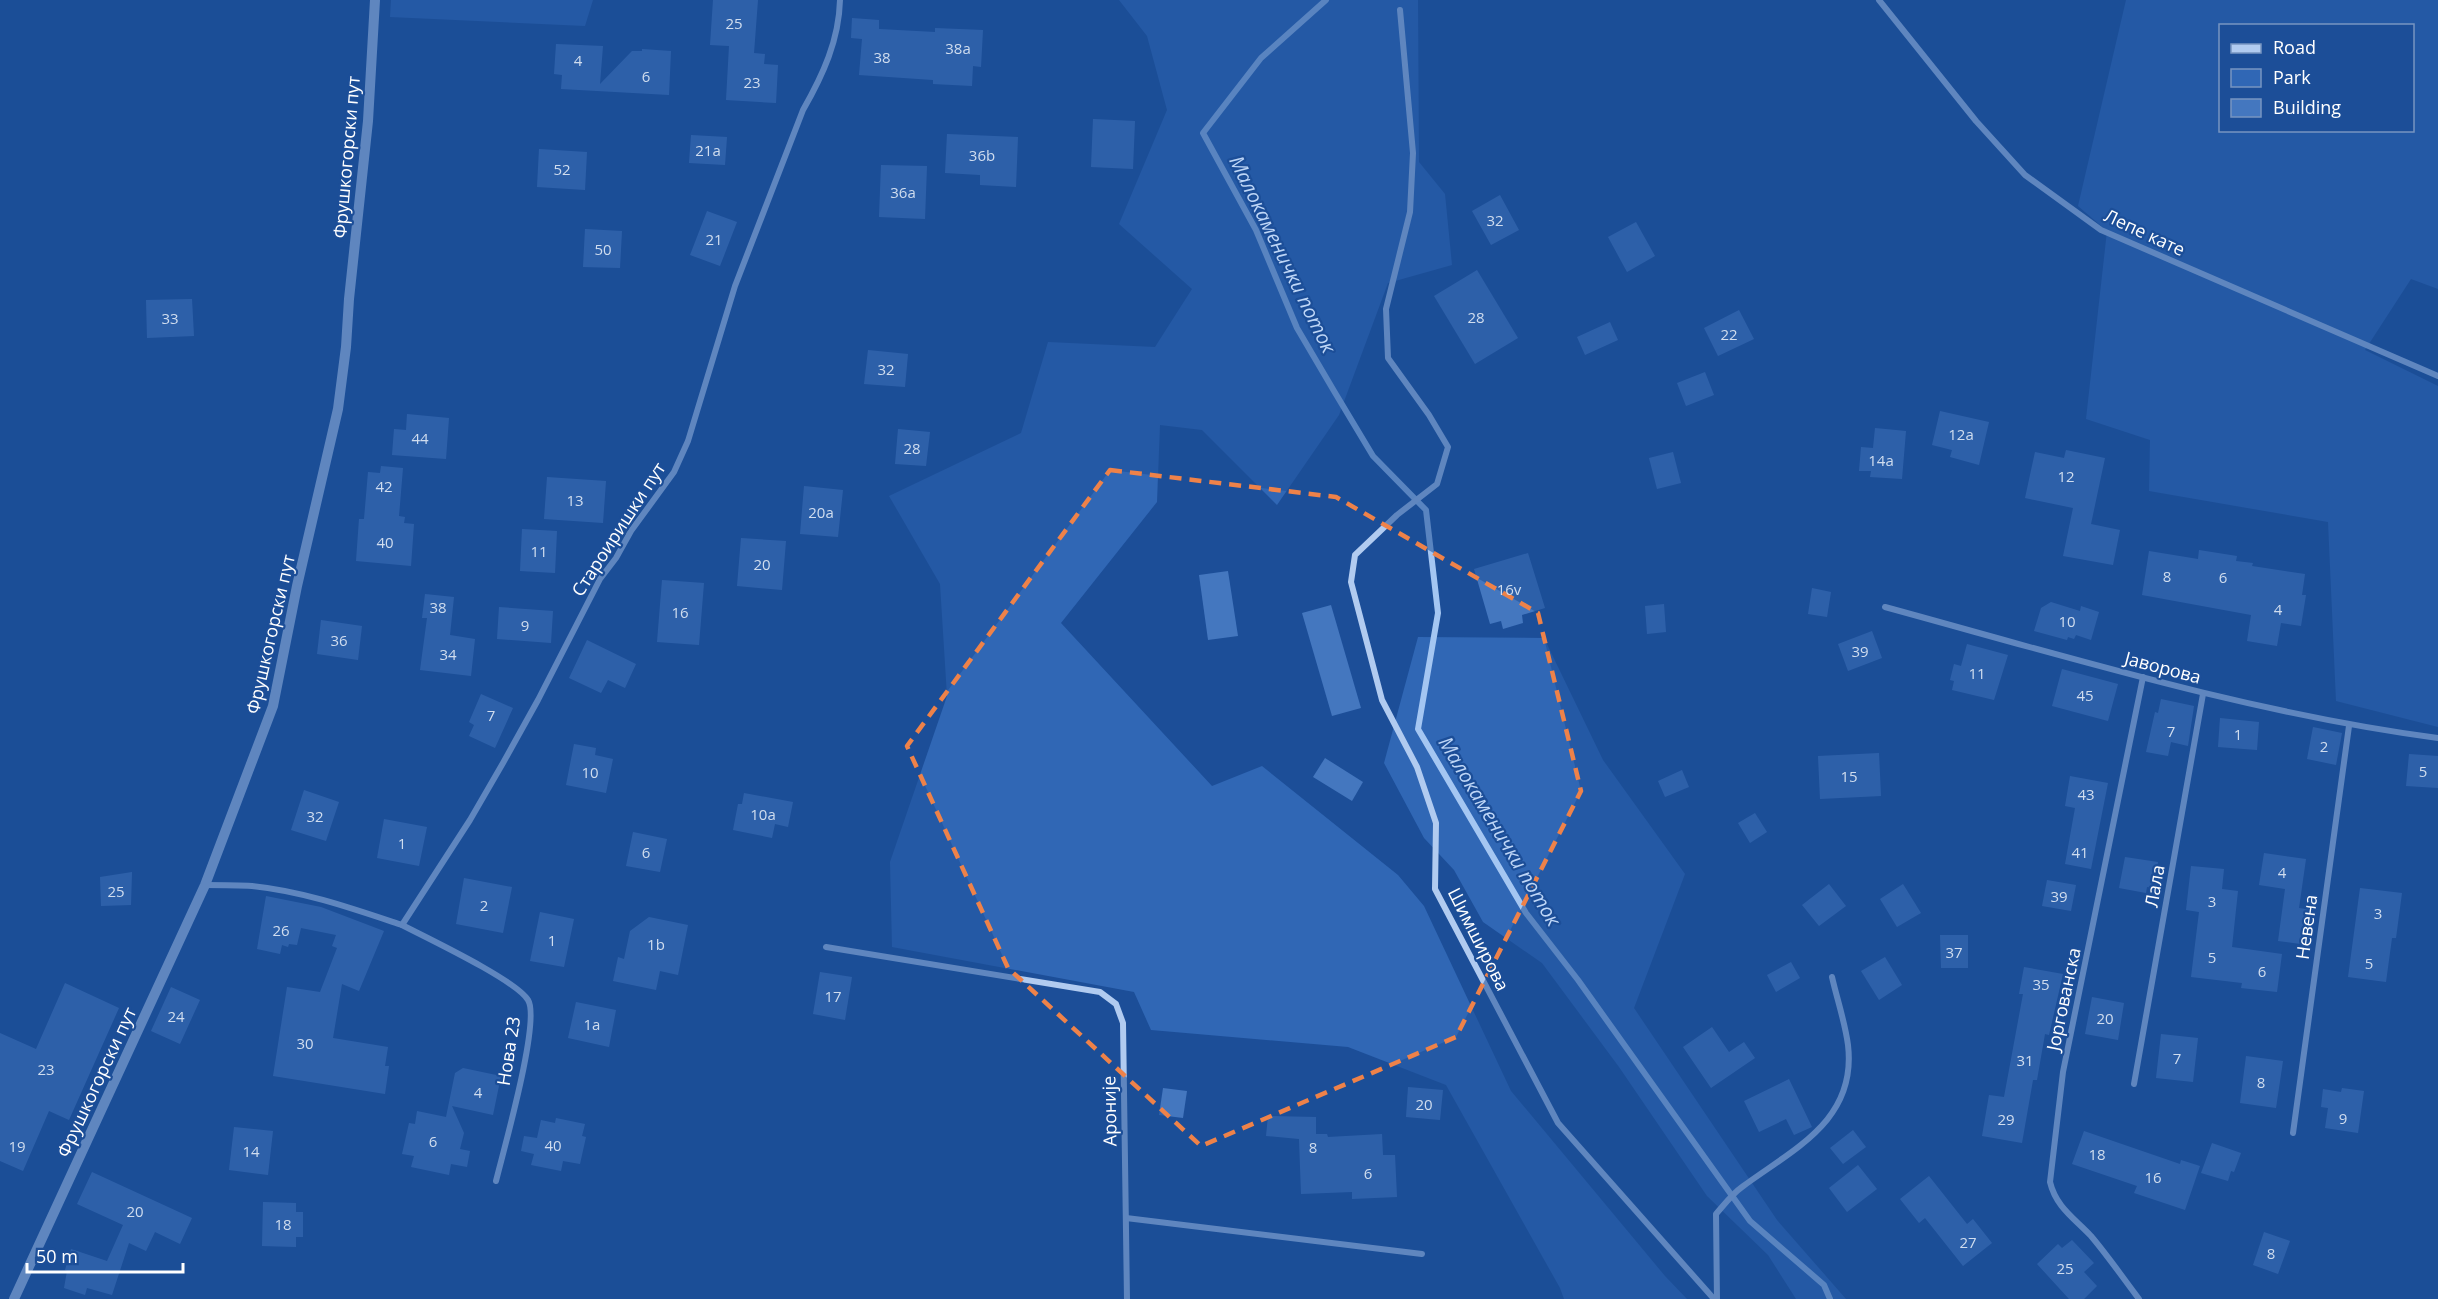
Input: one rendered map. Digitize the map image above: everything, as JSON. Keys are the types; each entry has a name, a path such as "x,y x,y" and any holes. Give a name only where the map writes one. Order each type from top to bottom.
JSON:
{"street":[{"name":"Фрушкогорски пут","path":"14,1299 206,885 273,706 297,586 338,409 368,121 375,0"},
{"name":"Староиришки пут","path":"402,925 504,764 600,579 631,531 674,472 688,441 735,286 803,110 831,53 840,0"},
{"name":"Лепе кате","path":"1879,0 1976,121 2025,175 2101,230 2438,375"},
{"name":"Шимширова","path":"1400,10 1413,153 1410,212 1386,309 1388,358 1429,415 1448,447 1437,484 1397,515 1355,555 1351,582 1382,700 1418,767 1436,823 1435,889 1558,1123 1716,1299"},
{"name":"Јаворова","path":"1885,607 2204,694 2349,726 2438,738"},
{"name":"Јоргованска","path":"2139,1299 2091,1237 2066,1213 2054,1197 2050,1182 2063,1072 2144,677"},
{"name":"Лала","path":"2134,1084 2204,694"},
{"name":"Невена","path":"2293,1132 2349,726"},
{"path":"206,885 253,886 351,908 402,925"},
{"name":"Нова 23","path":"402,925 514,986 529,1001 531,1016 526,1056 496,1181"},
{"name":"Ароније","path":"826,947 1100,992 1111,1000 1119,1010 1123,1023 1127,1299"},
{"path":"1716,1299 1716,1214 1740,1189 1796,1150 1832,1116 1848,1080 1848,1045 1832,977"},
{"path":"1126,1218 1422,1254"}],"highlighted area":[{"path":"1110,470 1336,497 1538,613 1581,791 1456,1037 1201,1146 1008,968 907,746"}],"green space":[{"path":"391,0 593,0 585,26 390,17"},
{"path":"1119,0 1418,0 1419,162 1445,194 1452,265 1388,283 1339,415 1277,505 1202,430 1160,425 1157,502 1061,623 1212,786 1262,766 1398,875 1424,906 1511,1091 1665,1276 1687,1299 1564,1299 1560,1288 1446,1085 1348,1047 1151,1030 1134,992 892,947 890,862 947,696 940,584 889,496 1021,433 1048,342 1155,347 1192,289 1119,224 1167,110 1147,36"},
{"path":"2126,0 2438,0 2438,289 2411,279 2365,350 2438,386 2438,727 2336,701 2328,522 2149,491 2150,440 2086,419 2107,231 2078,206"},
{"path":"1418,637 1544,638 1603,760 1685,874 1634,1008 1777,1220 1846,1299 1796,1299 1768,1255 1707,1196 1619,1067 1542,963 1483,922 1454,870 1424,838 1384,763"}],"building":[{"path":"713,0 758,0 754,53 765,54 764,64 778,65 776,103 726,100 729,46 710,45"},
{"path":"852,18 879,20 879,29 935,32 935,28 983,30 981,67 973,66 972,86 933,84 933,80 859,75 862,39 851,38"},
{"path":"556,44 603,46 600,84 632,51 642,51 642,49 671,51 669,95 561,89 562,75 554,74"},
{"path":"1093,119 1135,121 1133,169 1091,167"},
{"path":"947,134 1018,137 1016,187 980,185 980,175 945,173"},
{"path":"691,135 727,137 725,165 689,163"},
{"path":"539,149 587,152 585,190 537,187"},
{"path":"881,165 927,166 925,219 879,217"},
{"path":"1500,195 1519,230 1491,245 1472,211"},
{"path":"707,211 737,222 720,266 690,255"},
{"path":"1636,222 1655,256 1627,272 1608,237"},
{"path":"585,229 622,231 620,268 583,267"},
{"path":"1477,270 1518,338 1475,364 1434,296"},
{"path":"192,299 194,336 147,338 146,300"},
{"path":"1739,310 1754,339 1718,356 1704,328"},
{"path":"1610,322 1618,340 1585,355 1577,337"},
{"path":"868,350 908,354 905,387 864,384"},
{"path":"1705,372 1714,395 1686,406 1677,383"},
{"path":"1940,411 1989,422 1979,465 1950,457 1952,450 1932,445"},
{"path":"407,414 449,418 446,459 392,455 394,429 406,430"},
{"path":"1875,428 1906,431 1902,479 1870,477 1871,471 1859,471 1861,447 1873,448"},
{"path":"898,429 930,432 926,466 895,464"},
{"path":"2066,450 2105,458 2091,524 2120,530 2113,565 2063,556 2073,508 2025,498 2035,452 2064,458"},
{"path":"1673,452 1681,483 1657,489 1649,458"},
{"path":"381,466 403,468 399,516 405,517 404,523 414,524 411,566 356,561 359,519 364,519 368,472 380,473"},
{"path":"547,477 606,481 603,523 544,519"},
{"path":"804,486 843,490 838,537 800,534"},
{"path":"522,529 557,531 555,573 520,571"},
{"path":"741,538 786,541 782,590 737,586"},
{"path":"2199,550 2237,556 2236,561 2253,563 2252,566 2305,574 2302,595 2306,595 2301,626 2281,623 2277,646 2247,641 2251,615 2142,595 2149,551 2198,559"},
{"path":"1528,553 1545,608 1522,615 1523,623 1503,629 1501,621 1490,624 1474,569"},
{"path":"1228,571 1238,636 1208,640 1199,575"},
{"path":"662,580 704,583 699,645 657,642"},
{"path":"1812,588 1831,592 1827,617 1808,614"},
{"path":"425,594 454,597 450,635 475,639 471,676 420,670 427,618 422,618"},
{"path":"2051,602 2080,611 2081,606 2099,612 2091,640 2076,635 2074,639 2068,637 2067,640 2034,631 2041,608"},
{"path":"1664,604 1666,632 1647,634 1645,606"},
{"path":"1331,605 1361,708 1332,716 1302,613"},
{"path":"499,607 553,611 551,643 497,639"},
{"path":"321,620 362,626 358,660 317,654"},
{"path":"1872,631 1882,658 1848,671 1838,644"},
{"path":"587,640 636,664 625,688 608,680 601,693 569,678"},
{"path":"1967,644 2008,655 1994,700 1952,690 1954,681 1950,680 1954,664 1961,666"},
{"path":"2062,669 2118,684 2108,721 2052,706"},
{"path":"481,694 513,708 495,748 469,736 474,725 469,722"},
{"path":"2161,699 2194,706 2188,746 2171,742 2168,756 2146,752 2155,712 2158,713"},
{"path":"2220,718 2259,722 2257,750 2218,747"},
{"path":"2313,727 2342,733 2336,765 2307,759"},
{"path":"574,744 596,748 595,755 613,759 606,793 566,785"},
{"path":"1879,753 1881,796 1820,799 1818,756"},
{"path":"2409,754 2438,756 2438,788 2406,786"},
{"path":"1325,758 1363,782 1352,801 1313,777"},
{"path":"1682,770 1689,787 1665,797 1658,781"},
{"path":"2070,776 2108,783 2091,869 2065,864 2075,808 2065,806"},
{"path":"304,790 339,802 326,841 291,830"},
{"path":"744,793 793,802 788,827 775,824 772,838 733,830 738,804 742,804"},
{"path":"1755,813 1767,832 1750,843 1738,823"},
{"path":"384,819 427,827 419,866 377,858"},
{"path":"633,832 667,839 660,872 626,866"},
{"path":"2264,853 2306,859 2299,908 2313,910 2308,945 2278,941 2285,889 2259,885"},
{"path":"2125,857 2158,862 2157,869 2162,870 2158,889 2147,887 2146,893 2119,888"},
{"path":"2191,866 2224,869 2222,889 2238,891 2232,947 2282,954 2277,992 2241,988 2242,983 2191,977 2199,912 2186,910"},
{"path":"132,872 131,905 101,906 100,877"},
{"path":"464,878 512,887 503,933 456,924"},
{"path":"2047,880 2076,885 2071,911 2042,906"},
{"path":"1829,884 1846,906 1819,926 1802,905"},
{"path":"1903,884 1921,913 1897,927 1880,899"},
{"path":"2360,888 2402,893 2396,938 2392,938 2386,982 2348,977"},
{"path":"266,896 321,907 384,931 359,991 342,984 333,1038 388,1047 385,1066 389,1066 385,1094 273,1076 287,987 320,992 337,948 332,946 336,935 301,928 297,945 289,944 288,947 282,945 280,954 257,949"},
{"path":"540,912 574,919 564,967 530,961"},
{"path":"649,917 688,925 678,975 660,971 656,990 613,981 618,957 624,959 630,931"},
{"path":"1940,935 1968,935 1968,968 1941,968"},
{"path":"1885,957 1902,985 1879,1000 1861,971"},
{"path":"1791,962 1800,978 1776,992 1767,975"},
{"path":"2024,967 2063,974 2049,1035 2045,1034 2037,1080 2033,1080 2022,1143 1982,1136 1989,1095 2004,1097 2023,994 2019,994"},
{"path":"820,972 852,977 845,1020 813,1014"},
{"path":"65,983 119,1008 69,1120 49,1111 23,1171 0,1161 0,1033 36,1049"},
{"path":"171,987 200,1000 180,1044 151,1031"},
{"path":"2092,997 2124,1003 2118,1040 2085,1034"},
{"path":"576,1002 616,1010 609,1047 568,1038"},
{"path":"1712,1027 1729,1052 1744,1042 1755,1058 1711,1088 1683,1047"},
{"path":"2161,1034 2198,1038 2193,1082 2156,1078"},
{"path":"2246,1056 2283,1061 2276,1108 2240,1103"},
{"path":"463,1068 501,1076 493,1115 452,1106 464,1133 460,1149 470,1151 467,1167 451,1164 449,1175 411,1167 414,1156 402,1154 409,1123 415,1124 417,1111 446,1117 455,1073"},
{"path":"1789,1079 1812,1127 1794,1135 1786,1119 1759,1132 1744,1101"},
{"path":"1408,1087 1443,1090 1440,1120 1406,1117"},
{"path":"1163,1088 1187,1091 1183,1118 1159,1115"},
{"path":"2342,1088 2364,1091 2358,1133 2325,1128 2328,1108 2321,1107 2323,1089 2341,1092"},
{"path":"1268,1116 1316,1117 1316,1134 1327,1134 1328,1137 1382,1134 1383,1155 1395,1155 1397,1197 1352,1199 1352,1192 1301,1194 1299,1139 1266,1136"},
{"path":"556,1118 585,1124 582,1136 586,1137 580,1164 563,1161 561,1171 531,1165 534,1154 521,1151 524,1136 537,1138 541,1120 555,1123"},
{"path":"234,1127 273,1131 268,1175 229,1170"},
{"path":"1853,1130 1866,1147 1843,1164 1830,1148"},
{"path":"2084,1131 2180,1164 2181,1160 2200,1166 2185,1210 2134,1193 2137,1186 2072,1164"},
{"path":"2212,1143 2241,1153 2228,1181 2201,1173"},
{"path":"1858,1165 1877,1189 1847,1212 1829,1188"},
{"path":"92,1172 192,1218 180,1244 155,1232 146,1251 129,1243 112,1295 87,1288 85,1295 64,1288 67,1271 65,1270 71,1249 107,1261 123,1225 77,1204"},
{"path":"1929,1176 1967,1224 1973,1219 1992,1243 1963,1266 1925,1218 1919,1223 1900,1199"},
{"path":"263,1202 296,1203 296,1212 303,1212 303,1237 296,1237 296,1247 262,1246"},
{"path":"2264,1232 2290,1241 2278,1274 2253,1265"},
{"path":"2072,1240 2094,1263 2084,1272 2097,1286 2084,1299 2069,1299 2037,1264 2058,1244 2062,1248"}],"waterway":[{"name":"Малокаменички поток","path":"1326,0 1261,58 1203,133 1256,230 1297,328 1334,391 1373,456 1426,510 1438,613 1418,729 1526,913 1578,980 1750,1221 1824,1285 1830,1299"}]}
